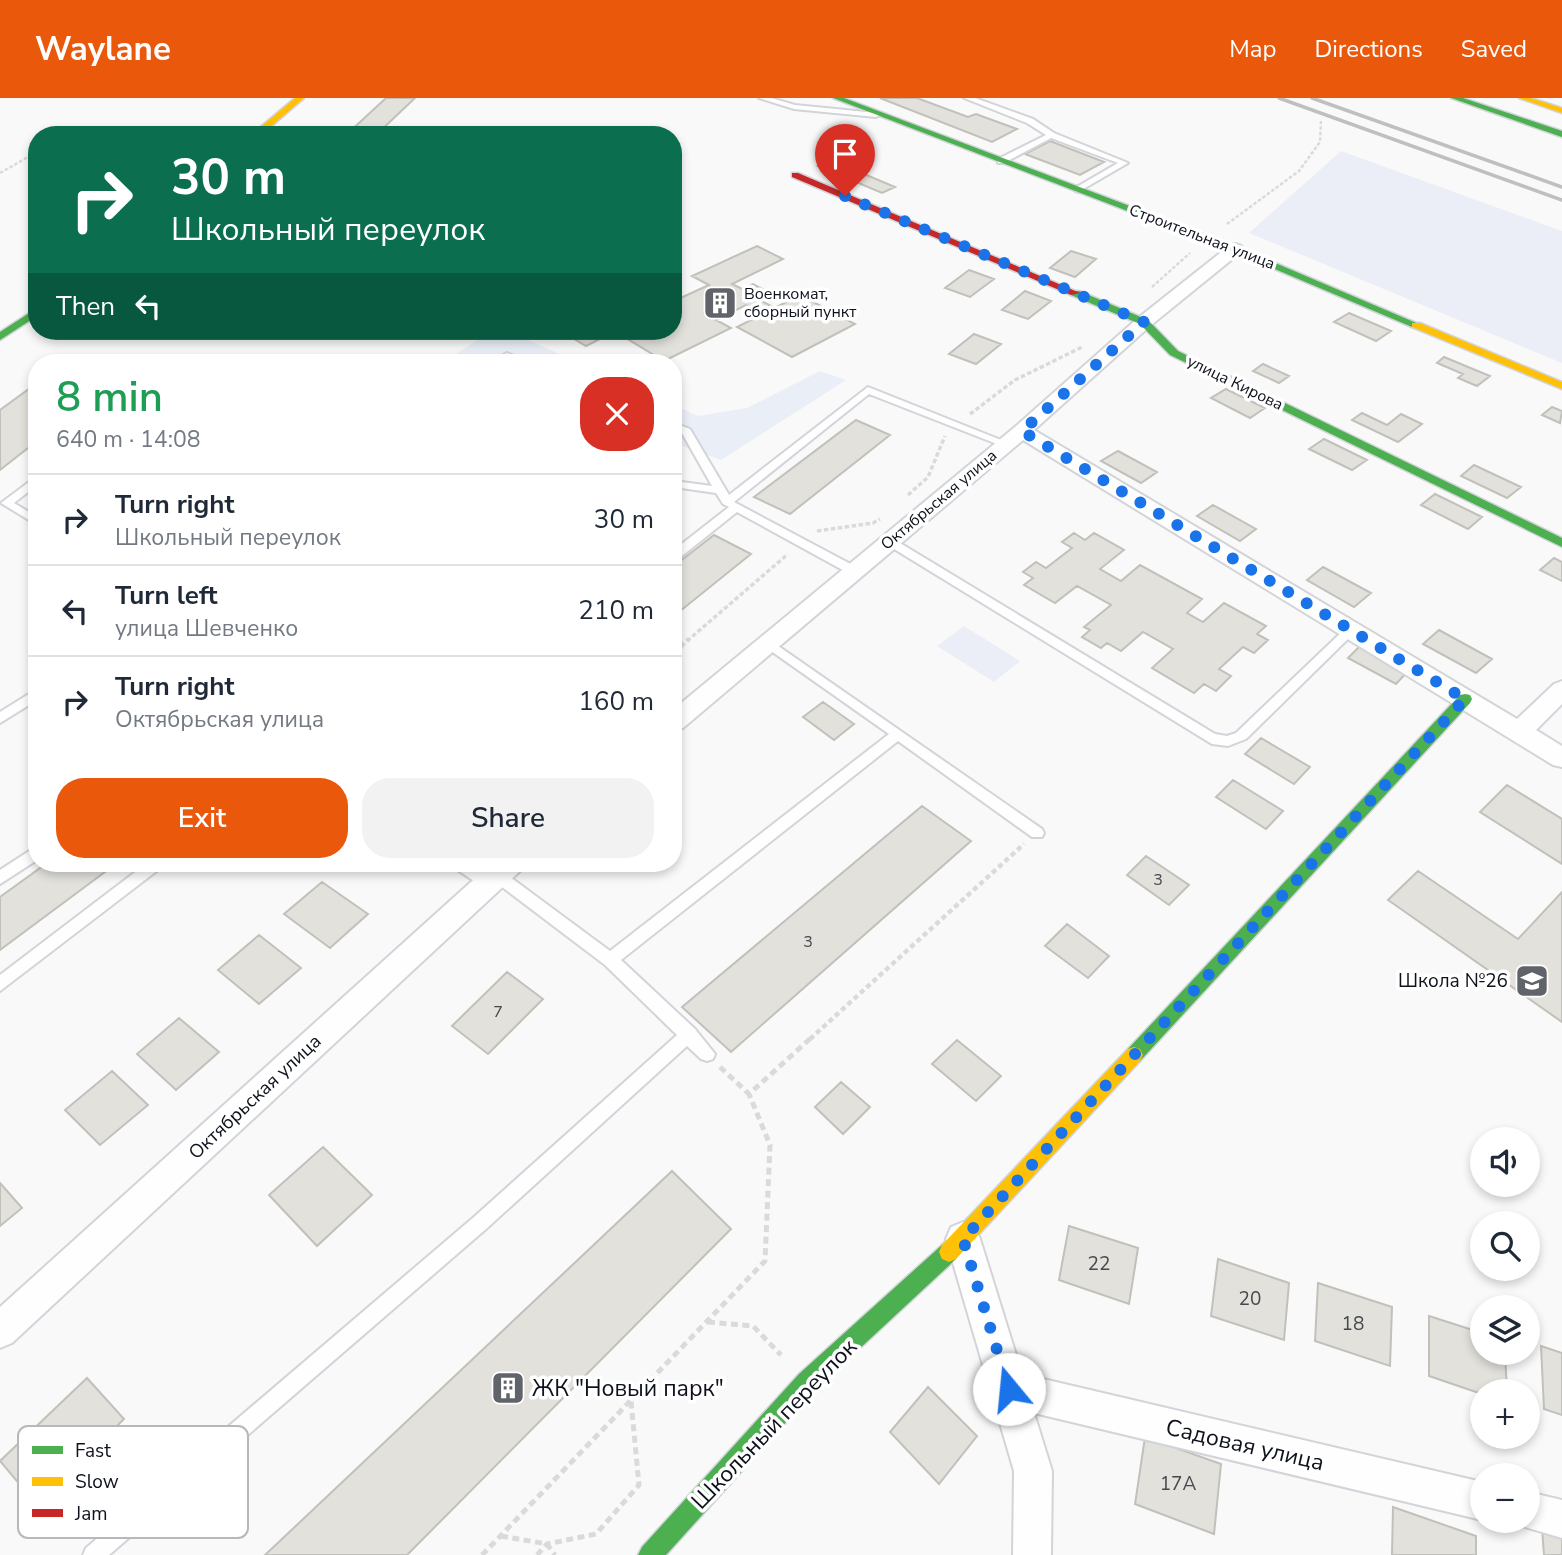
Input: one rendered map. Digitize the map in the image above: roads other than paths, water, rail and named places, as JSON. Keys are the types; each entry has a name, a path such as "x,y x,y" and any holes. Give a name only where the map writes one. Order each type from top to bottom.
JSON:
{"main road":[{"path":"266,126 300,98"},
{"name":"Строительная улица","path":"838,98 1236,249 1562,386"},
{"path":"1455,98 1562,135"},
{"path":"1483,98 1562,124"},
{"path":"1522,98 1545,101 1562,111"},
{"name":"улица Кирова","path":"794,175 1144,322 1174,354 1562,543"},
{"path":"0,337 28,317"},
{"name":"Школьный переулок","path":"650,1555 807,1382 963,1239 1465,699"}],"street":[{"name":"Октябрьская улица","path":"682,715 1014,438 1144,322 1236,249"},
{"path":"1014,438 1351,630 1562,758"},
{"path":"1519,732 1562,690"},
{"name":"Октябрьская улица","path":"0,1331 498,874"},
{"path":"963,1239 1033,1471 1032,1555"},
{"name":"Садовая улица","path":"1009,1389 1470,1498"},
{"path":"1540,1514 1562,1519"}],"lane":[{"path":"763,98 794,107 881,115"},
{"path":"968,98 1030,121 1051,135 1124,163 1078,190"},
{"path":"1001,160 1051,135"},
{"path":"682,549 868,390 956,425 1014,438"},
{"path":"682,429 686,431 731,505 854,571"},
{"path":"682,485 720,490"},
{"path":"28,486 7,503 28,516"},
{"path":"890,541 1213,739 1228,741 1241,736 1351,630"},
{"path":"768,643 1037,833"},
{"path":"0,719 28,700"},
{"path":"610,960 898,734"},
{"path":"0,878 28,858"},
{"path":"0,984 145,872"},
{"path":"498,874 610,960 707,1054"},
{"path":"243,1426 480,1223 689,1034"},
{"path":"93,1555 113,1538"}],"railway":[{"path":"1279,98 1562,200"},
{"path":"1312,98 1562,187"}],"place":[{"name":"Военкомат, сборный пункт","path":"720,303"},
{"name":"Школа №26","path":"1532,981"},
{"name":"ЖК \"Новый парк\"","path":"508,1388"}]}
